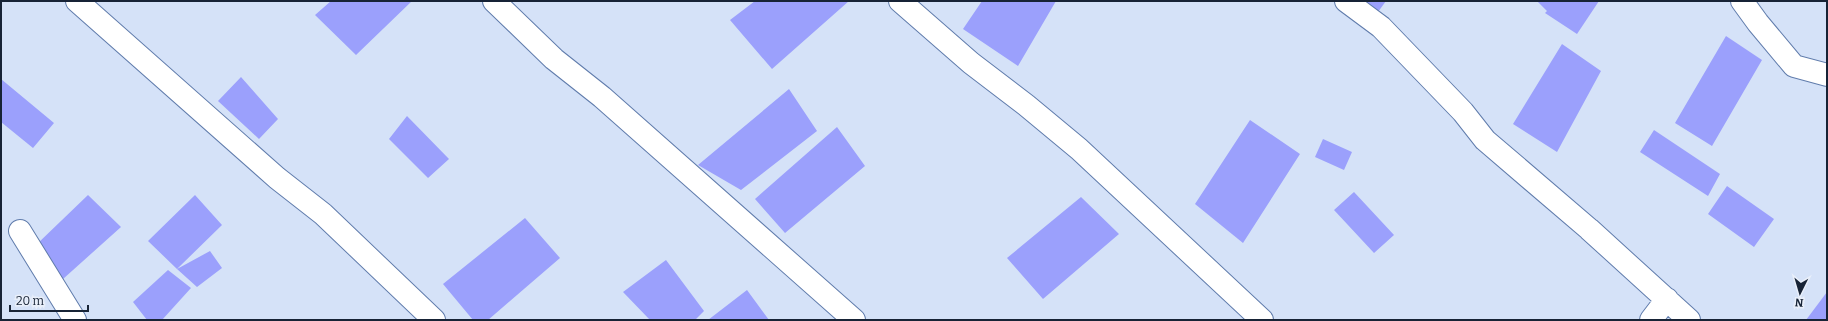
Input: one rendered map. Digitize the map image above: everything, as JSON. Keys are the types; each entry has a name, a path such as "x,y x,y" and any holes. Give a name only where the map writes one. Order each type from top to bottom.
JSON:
{"street":[{"path":"77,1 277,178 323,214 434,320"},
{"path":"494,1 554,59 602,97 854,320"},
{"path":"900,1 971,63 1026,105 1079,149 1262,320"},
{"path":"1346,1 1387,33 1463,112 1485,140 1590,229 1689,320"},
{"path":"1742,1 1758,23 1794,66 1827,75"},
{"path":"20,231 75,320"},
{"path":"1651,320 1667,299"}],"building":[{"path":"331,1 412,1 356,55 315,15"},
{"path":"755,1 849,1 772,69 730,20"},
{"path":"982,1 1056,1 1018,66 963,29"},
{"path":"1363,1 1386,1 1378,12"},
{"path":"1537,1 1599,1 1577,34 1545,13 1547,11"},
{"path":"1726,36 1762,60 1712,146 1675,123"},
{"path":"1562,44 1601,71 1557,152 1513,124"},
{"path":"241,77 278,119 259,139 218,101"},
{"path":"1,79 54,123 33,148 1,122"},
{"path":"789,89 817,131 741,190 698,165"},
{"path":"407,116 449,159 428,178 389,139"},
{"path":"1250,120 1300,154 1243,243 1195,204"},
{"path":"837,127 865,166 785,233 755,199"},
{"path":"1654,130 1720,174 1708,196 1640,152"},
{"path":"1323,139 1352,152 1344,170 1315,157"},
{"path":"1727,186 1774,219 1754,247 1708,214"},
{"path":"1354,192 1394,235 1374,253 1334,210"},
{"path":"88,195 121,227 63,279 36,245"},
{"path":"195,195 222,225 177,269 148,241"},
{"path":"1081,197 1119,234 1043,299 1007,258"},
{"path":"525,218 560,258 488,320 473,320 443,284"},
{"path":"210,251 222,268 197,287 177,269"},
{"path":"666,260 704,311 695,320 650,320 623,292"},
{"path":"168,270 191,288 162,320 147,320 133,302"},
{"path":"747,290 769,320 708,320"},
{"path":"1827,292 1827,320 1806,320"}]}
